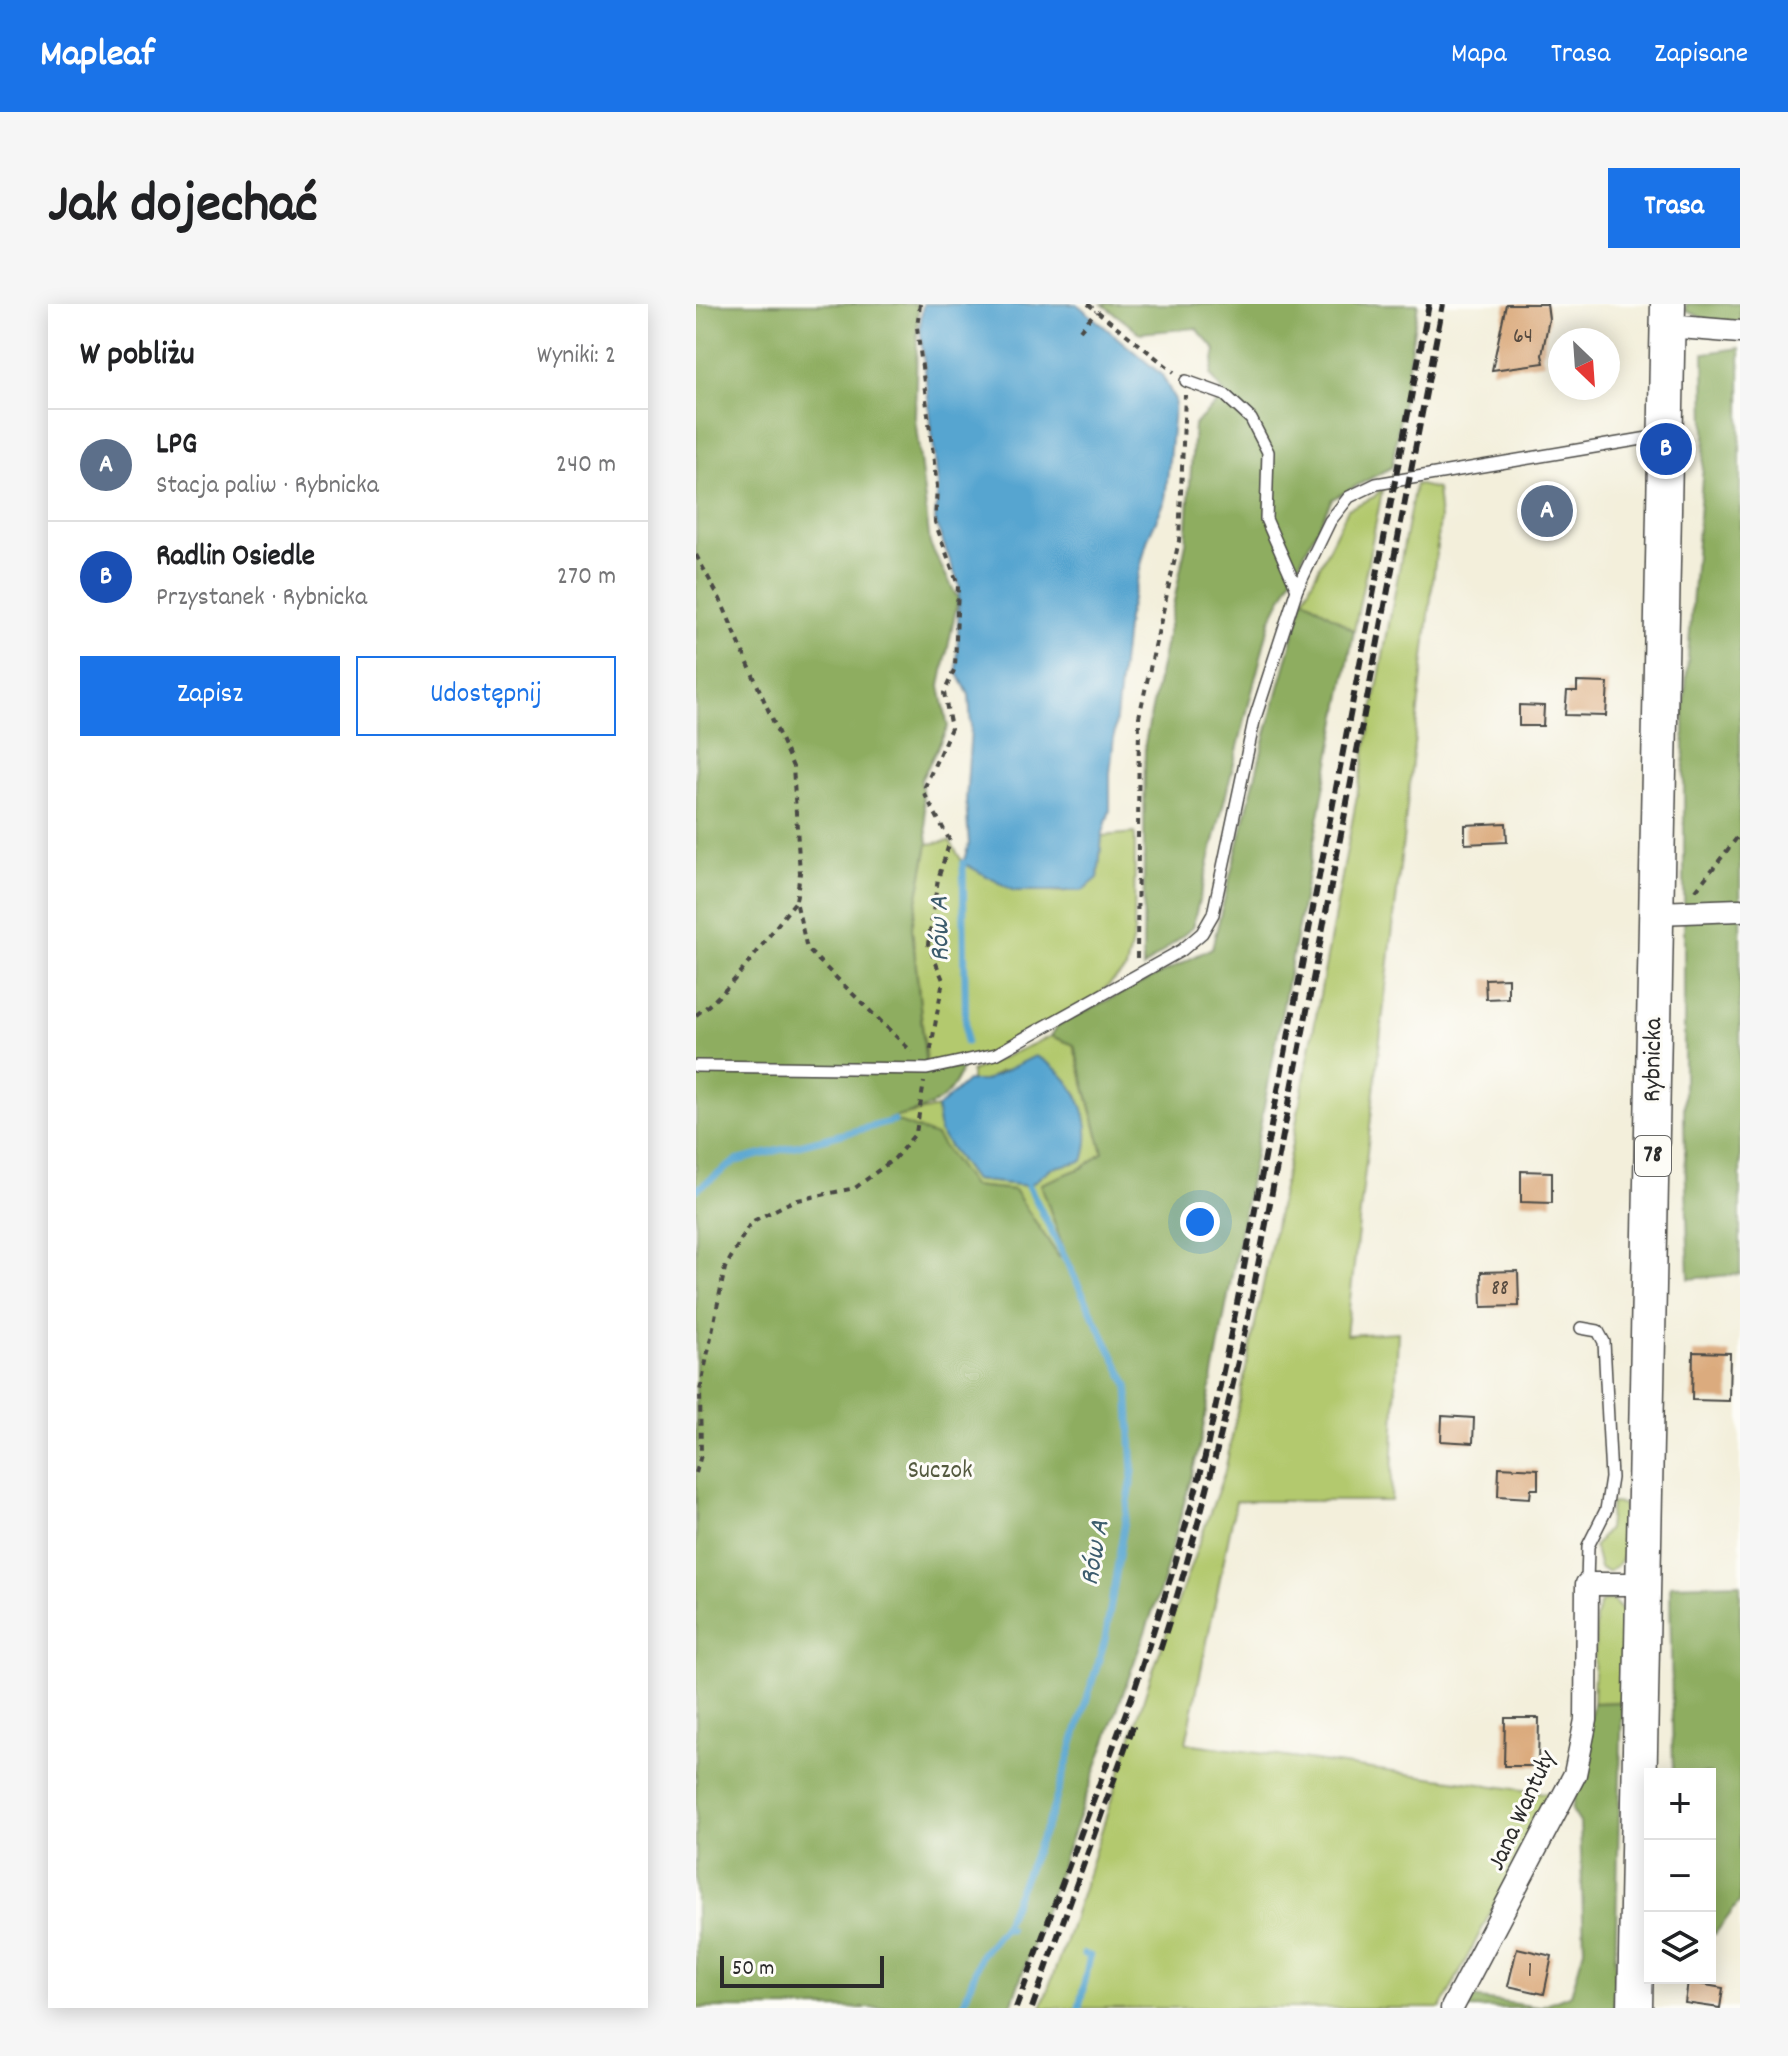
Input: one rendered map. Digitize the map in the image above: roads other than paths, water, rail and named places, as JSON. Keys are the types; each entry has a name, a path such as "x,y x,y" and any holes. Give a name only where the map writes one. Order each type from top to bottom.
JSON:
{"main road":[{"name":"Rybnicka","path":"1635,2008 1668,315"}],"street":[{"path":"1668,315 1740,332"},
{"path":"1657,913 1740,910"},
{"path":"1587,1584 1645,1584"},
{"name":"Jana Wantuły","path":"1452,2008 1575,1774 1586,1720 1587,1584"}],"lane":[{"path":"1186,381 1225,395 1251,419 1268,452 1266,519 1297,589"},
{"path":"696,1066 892,1065 927,1069 996,1054 1182,950 1202,933 1213,914 1254,721 1297,589 1330,521 1349,497 1376,484 1666,435"},
{"path":"1581,1328 1598,1331 1604,1342 1611,1478 1606,1510 1588,1546 1587,1584"}],"water":[{"path":"923,304 1077,304 1162,375 1175,400 1165,501 1148,538 1127,619 1110,773 1110,810 1102,836 1098,878 1082,891 1014,891 963,863 969,844 966,801 971,727 969,695 957,672 959,585 935,521 938,485 920,327"},
{"path":"1035,1056 1061,1074 1079,1099 1087,1129 1083,1161 1051,1168 1029,1186 974,1180 940,1133 937,1108 967,1081 984,1081"}],"waterway":[{"name":"Rów A","path":"963,863 966,1042"},
{"path":"696,1190 736,1161 894,1121"},
{"name":"Rów A","path":"1009,1929 1003,1928 1051,1815 1105,1640 1133,1472 1128,1385 1029,1186"},
{"path":"962,2008 981,1955 1003,1928"},
{"name":"Rów A","path":"1079,2008 1090,1956 1084,1954"}],"railway":[{"path":"1016,2008 1135,1688 1205,1457 1429,304"},
{"path":"1160,1650 1208,1485 1248,1317 1443,304"},
{"path":"1032,2008 1135,1721"}],"place":[{"name":"Radlin Osiedle","path":"1666,449"},
{"name":"LPG","path":"1547,511"}],"park label":[{"name":"Suczok","path":"940,1471"}]}
